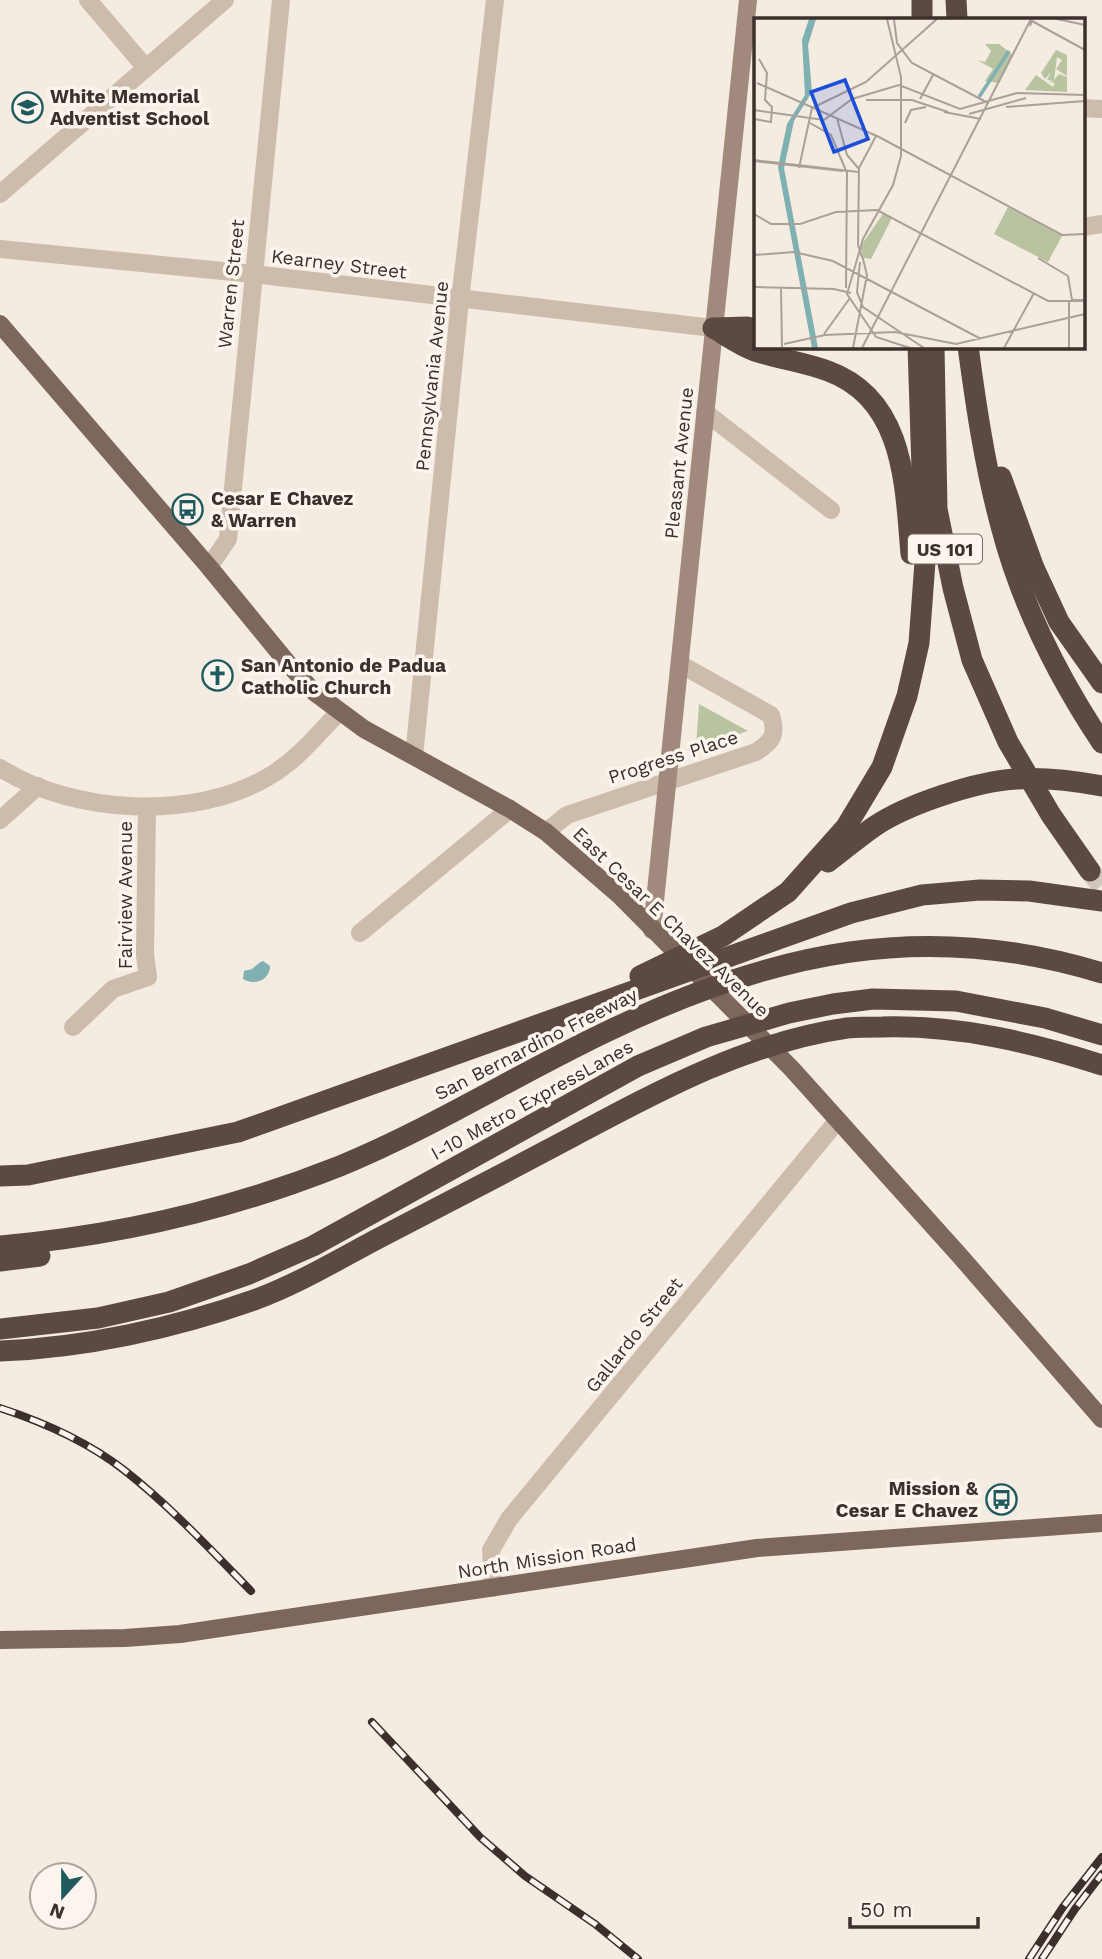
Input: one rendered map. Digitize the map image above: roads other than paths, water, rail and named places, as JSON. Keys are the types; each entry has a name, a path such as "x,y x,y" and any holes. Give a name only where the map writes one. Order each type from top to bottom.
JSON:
{"highway":[{"path":"922,0 922,18"},
{"path":"956,0 957,18"},
{"path":"713,328 754,329"},
{"path":"713,328 753,351 840,376 865,393 881,412 899,454 904,478 919,643"},
{"path":"788,892 846,827 882,768 907,696 919,643 925,562 918,348"},
{"name":"US 101","path":"933,348 937,509 953,588 972,660 1008,742 1051,815 1090,871"},
{"name":"US 101","path":"968,348 976,409 1001,526 1027,604 1069,692 1099,739"},
{"path":"976,409 1039,579 1059,622 1102,683"},
{"path":"537,1025 723,936 788,892 876,825 928,800 988,783 1017,779 1102,786"},
{"path":"537,1025 852,913 922,895 980,890 1029,891 1102,901"},
{"name":"San Bernardino Freeway","path":"0,1246 72,1238 181,1217 340,1166 442,1119 605,1032 656,1009 707,988 808,958 900,946 945,946 1033,956 1075,964 1102,973"},
{"path":"987,949 1102,989"},
{"name":"I-10 Metro ExpressLanes","path":"0,1329 98,1318 169,1302 249,1275 313,1246 638,1066 706,1037 789,1013 873,999 956,1001 1045,1018 1102,1035"},
{"name":"San Bernardino Freeway","path":"0,1176 28,1175 238,1132 537,1025"},
{"path":"0,1351 98,1340 180,1323 255,1299 321,1269 652,1095 736,1058 797,1037 850,1028 953,1030 1009,1039 1102,1065"},
{"path":"0,1261 61,1254 145,1232 181,1217"}],"main road":[{"name":"Pleasant Avenue","path":"658,935 659,877 667,781 748,0"},
{"name":"East Cesar E Chavez Avenue","path":"0,324 314,692 364,729 510,809 546,832 610,888 792,1069 1102,1419"},
{"name":"North Mission Road","path":"0,1640 125,1638 180,1634 757,1548 1102,1523"}],"street":[{"path":"88,0 146,68"},
{"path":"0,194 225,0"},
{"name":"Warren Street","path":"209,567 228,539 281,0"},
{"name":"Pennsylvania Avenue","path":"414,756 460,300 495,0"},
{"path":"1084,108 1102,109"},
{"path":"1084,227 1102,224"},
{"name":"Kearney Street","path":"0,249 253,274 713,328"},
{"path":"705,412 831,510"},
{"name":"Progress Place","path":"546,832 568,815 755,752 769,744 775,728 771,715 680,664"},
{"path":"0,768 38,786 84,800 121,806 190,805 245,789 268,778 291,762 339,712"},
{"path":"0,820 38,786"},
{"name":"Fairview Avenue","path":"73,1027 113,989 148,977 145,956 147,807"},
{"path":"360,933 510,809"},
{"name":"Gallardo Street","path":"493,1588 491,1550 509,1519 838,1120"}],"water":[{"path":"263,961 270,966 265,978 257,982 243,979 244,971"}],"tunnel":[{"path":"1090,871 1102,885"}],"railway":[{"path":"0,1408 65,1434 124,1470 174,1513 251,1591"},
{"path":"372,1722 480,1837 525,1876 595,1924 638,1959"},
{"path":"1029,1959 1063,1907 1102,1857"},
{"path":"1042,1959 1102,1874"}],"place":[{"name":"White Memorial Adventist School","path":"27,107"},
{"name":"Cesar E Chavez & Warren","path":"188,509"},
{"name":"San Antonio de Padua Catholic Church","path":"218,676"},
{"name":"Mission & Cesar E Chavez","path":"1001,1499"}]}
